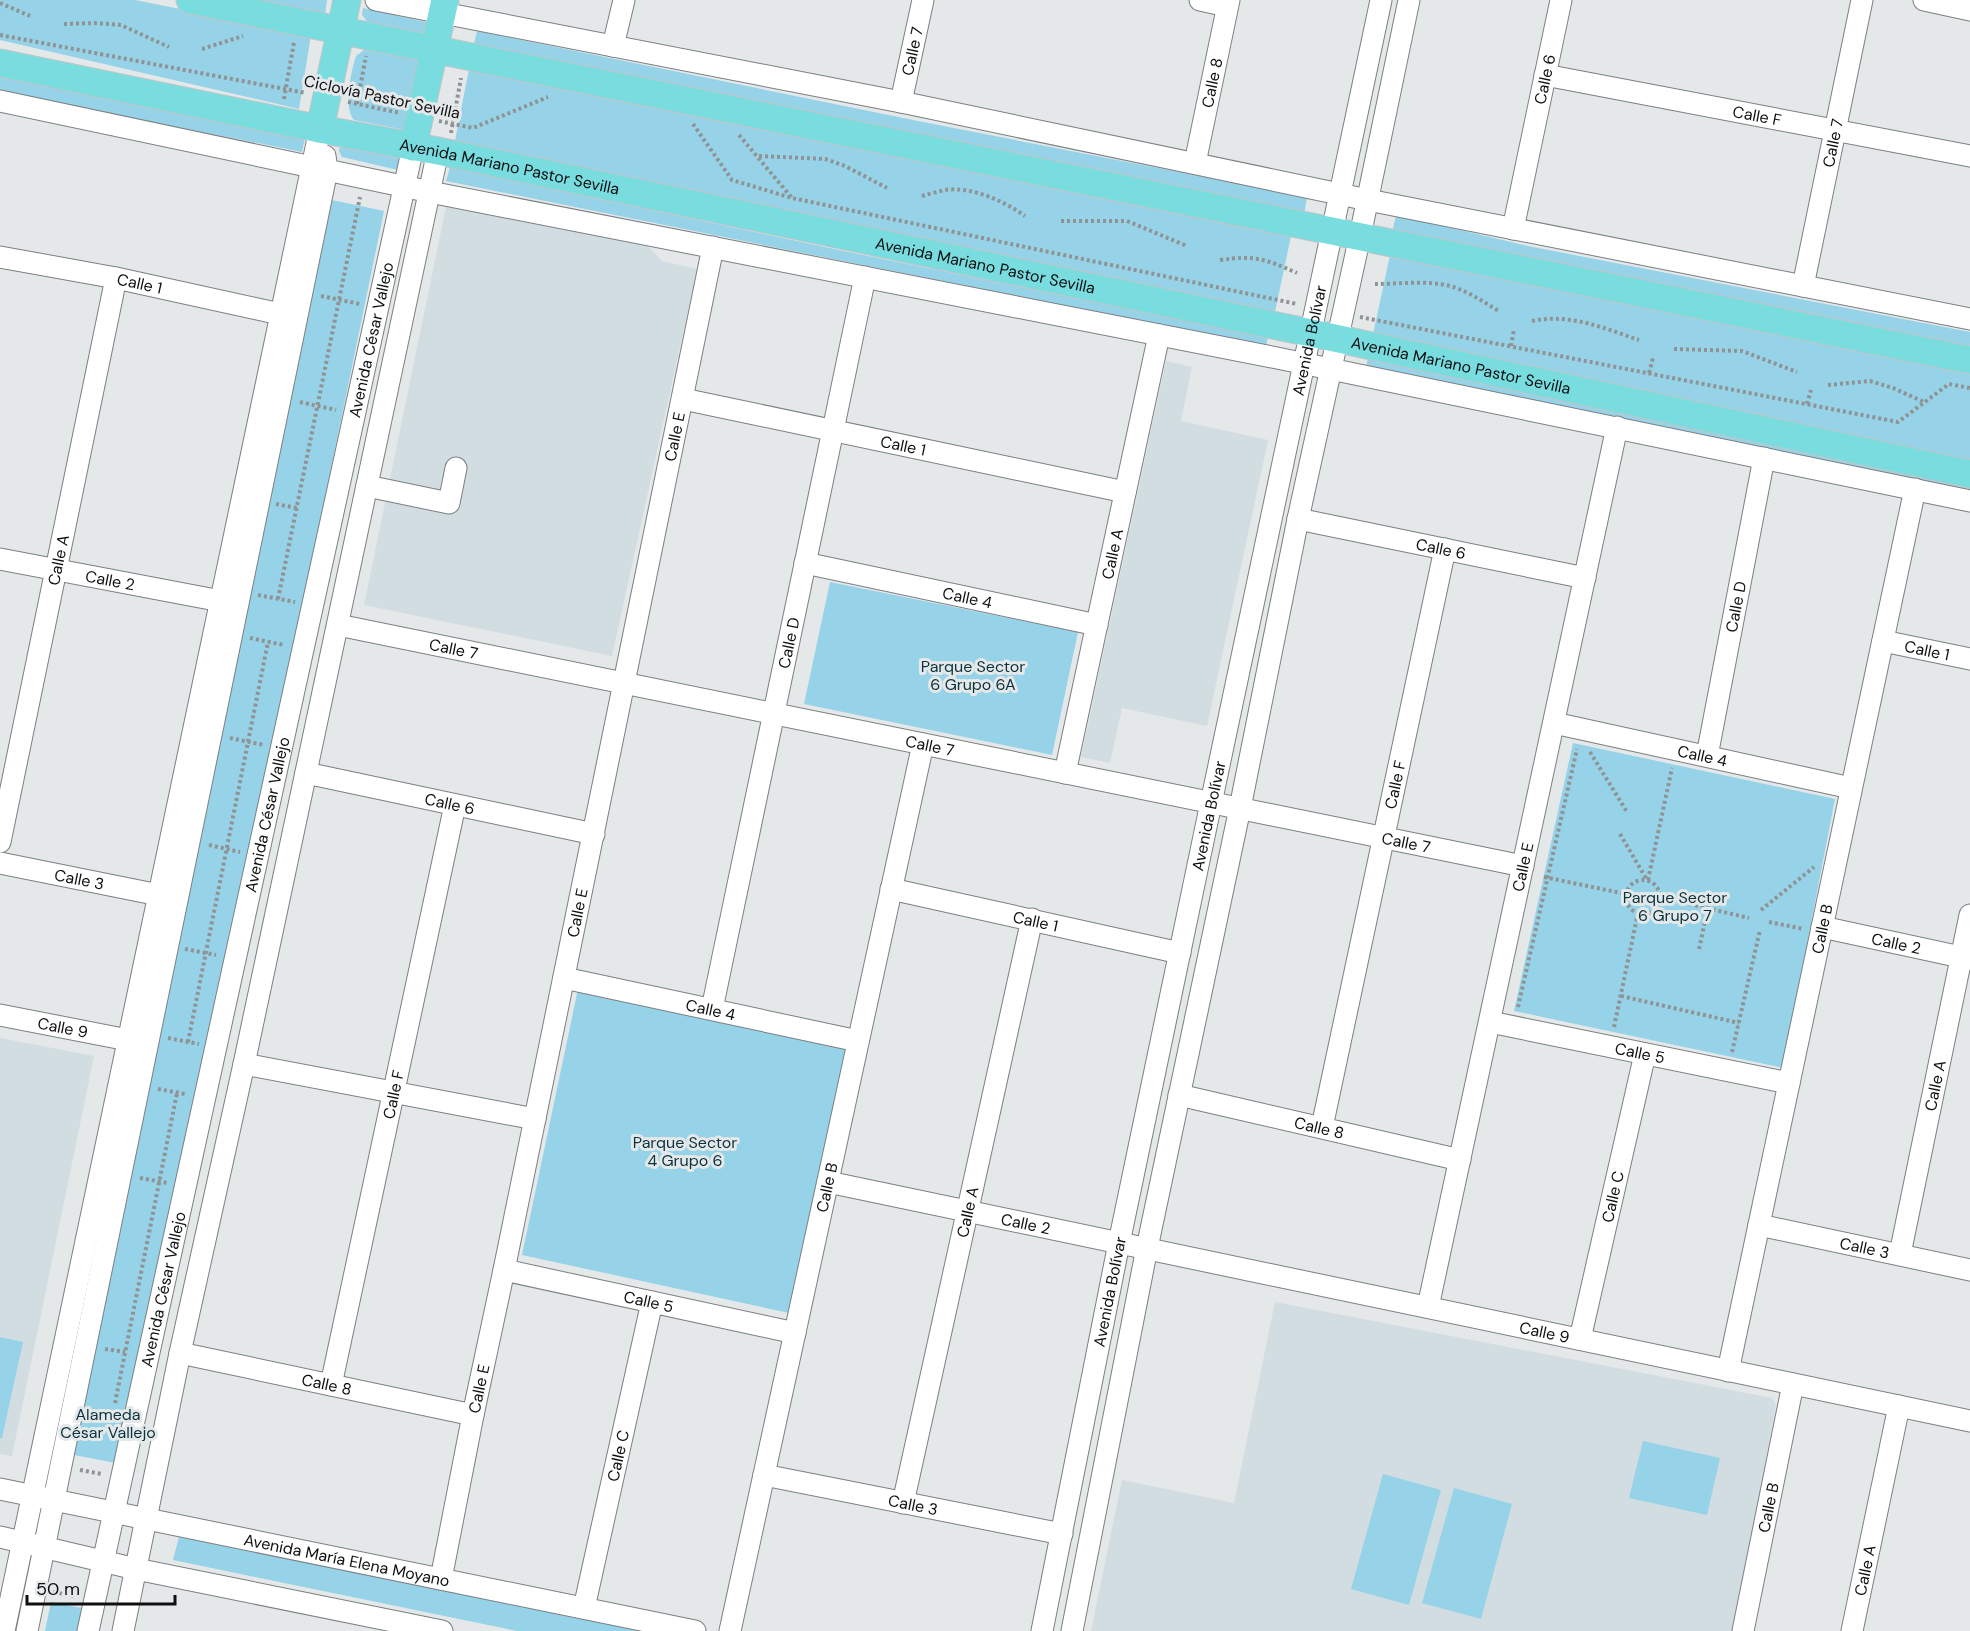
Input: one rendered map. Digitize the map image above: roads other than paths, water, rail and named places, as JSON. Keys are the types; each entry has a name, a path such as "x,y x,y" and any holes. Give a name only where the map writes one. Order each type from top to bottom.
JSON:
{"main road":[{"path":"190,0 296,34 340,30 435,48 1970,360"},
{"path":"320,129 347,0"},
{"name":"Avenida César Vallejo","path":"433,150 420,117 444,7"},
{"name":"Avenida Mariano Pastor Sevilla","path":"0,63 279,121 433,150 1311,333 1970,474"}],"street":[{"path":"376,0 444,7 613,46 901,102 1368,200 1970,319"},
{"path":"613,46 624,0"},
{"name":"Calle 7","path":"901,102 923,0"},
{"path":"1200,0 1228,3"},
{"name":"Avenida Bolívar","path":"1042,1631 1119,1243 1381,0"},
{"name":"Avenida Bolívar","path":"1072,1631 1147,1248 1240,808 1298,519 1409,0"},
{"name":"Calle 6","path":"1513,229 1561,0"},
{"name":"Calle 7","path":"1803,286 1862,0"},
{"path":"1924,0 1970,10"},
{"name":"Calle 8","path":"1195,163 1228,3"},
{"name":"Calle F","path":"1545,75 1970,156"},
{"name":"Avenida Mariano Pastor Sevilla","path":"0,101 429,192 1304,363 1970,501"},
{"path":"27,1631 62,1466 319,168 320,129"},
{"name":"Avenida César Vallejo","path":"88,1631 114,1512 111,1475 404,186 433,150"},
{"name":"Avenida César Vallejo","path":"123,1631 180,1353 244,1064 429,192 433,150"},
{"path":"4,1631 280,314 319,168"},
{"name":"Calle E","path":"441,1579 713,247"},
{"name":"Calle 1","path":"0,257 116,278 280,314"},
{"name":"Calle D","path":"712,1009 865,277"},
{"name":"Calle A","path":"0,842 116,278"},
{"name":"Calle A","path":"1065,773 1159,335"},
{"name":"Calle 1","path":"682,399 1125,492"},
{"name":"Calle E","path":"1428,1307 1617,428"},
{"name":"Calle D","path":"1707,756 1764,458"},
{"path":"367,486 449,504 456,468"},
{"name":"Calle B","path":"1728,1371 1789,1083 1813,932 1851,788 1915,489"},
{"name":"Calle 6","path":"1298,519 1585,578"},
{"name":"Calle F","path":"1322,1127 1445,549"},
{"name":"Calle 2","path":"0,559 221,601"},
{"name":"Calle 4","path":"805,563 1097,625"},
{"name":"Calle 7","path":"338,625 1211,802 1522,869"},
{"name":"Calle 1","path":"1883,641 1970,659"},
{"name":"Calle 4","path":"1554,723 1673,759 1707,756 1851,788"},
{"name":"Calle B","path":"730,1631 923,744"},
{"name":"Calle 6","path":"306,773 594,834"},
{"name":"Calle F","path":"331,1385 455,805"},
{"name":"Calle 3","path":"0,863 159,895"},
{"name":"Calle 1","path":"891,889 1180,953"},
{"name":"Calle A","path":"1900,1254 1966,958 1970,915"},
{"name":"Calle A","path":"903,1503 1032,919"},
{"name":"Calle 2","path":"1813,932 1966,958"},
{"name":"Calle 4","path":"564,978 858,1041"},
{"name":"Calle 9","path":"0,1016 128,1040"},
{"name":"Calle 5","path":"1490,1022 1612,1037 1645,1054 1789,1083"},
{"name":"Calle C","path":"1580,1339 1645,1054"},
{"path":"244,1064 535,1119"},
{"name":"Calle 8","path":"1179,1095 1460,1160"},
{"name":"Calle 2","path":"828,1182 1119,1243"},
{"name":"Calle 3","path":"1759,1225 1970,1270"},
{"name":"Calle 9","path":"1119,1243 1970,1421"},
{"name":"Calle 5","path":"504,1270 795,1333"},
{"name":"Calle C","path":"584,1608 652,1302"},
{"name":"Calle 8","path":"180,1353 473,1415"},
{"name":"Calle B","path":"1743,1631 1793,1384"},
{"name":"Calle A","path":"1852,1631 1899,1406"},
{"name":"Calle 3","path":"764,1475 1062,1534"},
{"name":"Avenida María Elena Moyano","path":"0,1489 695,1631"},
{"path":"0,1537 136,1569 432,1630"}],"park label":[{"name":"Parque Sector 6 Grupo 6A","path":"973,675"},
{"name":"Parque Sector 6 Grupo 7","path":"1675,906"},
{"name":"Parque Sector 4 Grupo 6","path":"685,1151"},
{"name":"Alameda César Vallejo","path":"108,1423"}]}
